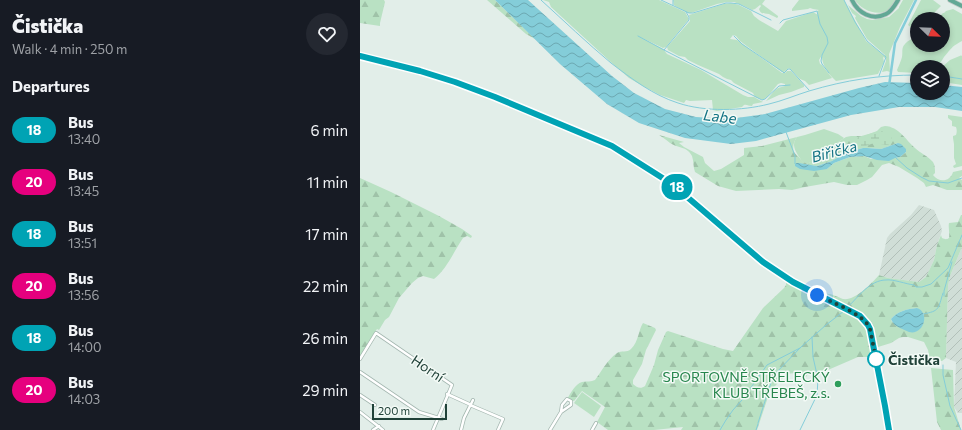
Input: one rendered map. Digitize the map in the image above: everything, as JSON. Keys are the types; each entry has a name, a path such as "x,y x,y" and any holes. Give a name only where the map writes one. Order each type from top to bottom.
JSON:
{"main road":[{"path":"852,0 856,8 864,14 877,17 890,12 898,0"},
{"path":"950,0 962,6"}],"street":[{"path":"360,56 420,71 455,82 612,146 672,184 763,262 778,273 798,285 860,316 870,329 889,430"},
{"name":"Horní","path":"360,359 376,333 452,385 447,394 503,419 498,430"},
{"path":"360,372 419,412 442,419"},
{"path":"433,430 447,394"},
{"path":"360,395 375,405"},
{"path":"550,430 561,412 570,405 571,401 567,399 562,405 561,412"},
{"path":"461,430 464,418 472,400"},
{"path":"360,412 383,430"},
{"path":"592,430 596,423"},
{"path":"373,430 379,426"}],"shaded area":[{"path":"919,205 934,210 942,231 934,260 926,277 919,282 888,278 879,275 887,238 911,215"},
{"path":"962,247 962,413 958,413 954,407 956,362 946,358 948,286 950,276"}],"green space":[{"path":"360,0 384,0 385,2 380,26 360,23"},
{"path":"487,0 495,0 535,39 526,34"},
{"path":"543,0 659,0 685,12 689,19 666,47 663,48 640,37 663,49 667,54 701,70 743,95 754,97 763,102 753,104 752,106 744,105 742,107 717,111 713,110 712,100 686,100 684,103 660,95 629,78 551,7 549,2"},
{"path":"673,0 765,0 762,4 778,17 777,18 769,14 762,13 759,9 761,6 760,5 752,10 734,2 717,4 688,13 675,6"},
{"path":"799,0 844,0 866,41 885,56 867,39 855,18 856,16 852,13 848,5 861,16 873,20 889,17 899,8 903,0 914,0 900,27 889,54 890,72 882,72 886,61 886,57 883,57 884,62 878,74 836,81 826,69 822,55 819,60 820,64 832,78 809,85 800,79 789,68 782,72 733,35 730,39 737,40 782,73 791,71 804,85 804,87 766,101 774,91 785,86 785,84 778,84 763,100 755,97 753,93 731,80 668,50 667,47 690,21 689,15 731,3 751,11 759,20 778,31 786,21 813,12 818,15 817,11 819,10 810,8 792,11"},
{"path":"855,0 896,0 893,6 889,9 884,12 875,13 861,7"},
{"path":"921,0 933,0 941,6 935,12 915,12"},
{"path":"953,9 962,14 962,41 950,50 950,12 945,12"},
{"path":"909,41 910,52 948,52 942,60 910,60 910,73 898,72 897,70 902,57 903,47"},
{"path":"962,55 962,85 950,83 950,60"},
{"path":"948,115 962,117 962,166 954,168 953,166 956,164 954,158 953,136 956,135 957,130 956,127 952,126 952,121 948,118"},
{"path":"881,127 890,127 898,131 917,150 931,160 934,163 935,173 933,175 935,178 944,180 949,178 953,172 962,170 962,176 959,178 962,180 962,190 947,190 933,185 926,187 924,183 917,178 889,163 882,165 872,177 857,185 847,185 834,182 792,190 779,189 736,191 718,186 695,172 693,158 690,153 685,149 673,145 659,135 684,142 679,143 703,157 705,163 714,171 721,169 744,155 744,148 762,146 797,137 793,146 795,153 802,161 806,163 815,160 817,161 825,151 831,149 846,137 864,136 877,131","holes":["898,143 906,152 900,157 895,158 871,159 864,156 850,157 834,163 827,169 796,163 817,166 832,161 845,153 863,148 881,149"]},
{"path":"824,129 844,138 823,151 822,156 817,161 814,160 807,163 802,162 794,148 794,142 797,137"},
{"path":"879,131 887,133 891,136 892,138 890,144 874,143 846,151 828,161 839,150 855,146 858,137"},
{"path":"360,178 439,216 472,236 471,238 467,236 463,238 447,265 434,279 423,276 412,283 399,298 389,317 385,320 379,330 377,329 360,357"},
{"path":"962,215 962,247 950,276 948,286 946,358 942,361 930,360 928,350 924,342 903,337 878,347 870,357 858,357 814,376 810,372 806,377 794,373 787,374 770,391 757,430 681,430 683,427 654,430 608,430 597,422 605,407 582,391 574,401 567,399 577,385 582,382 595,380 613,356 620,352 628,351 634,346 643,323 655,328 656,330 646,350 642,364 633,380 633,384 640,388 645,386 666,332 668,331 733,351 763,308 784,288 786,282 816,297 827,294 848,299 858,295 879,275 888,278 919,282 926,277 934,260 941,235 942,238 949,238 949,223 958,222","holes":["913,308 917,308 924,314 924,320 921,327 913,332 892,322 891,319 900,312"]},
{"path":"931,368 953,370 954,407 961,430 941,430 937,422"},
{"path":"582,392 601,406 594,417 574,403"}],"water":[{"path":"495,0 528,0 612,76 634,93 665,109 696,117 729,119 765,114 885,82 910,83 910,100 950,100 950,86 962,87 962,111 935,107 899,107 851,115 756,141 731,144 685,138 639,123 607,104 560,64"},
{"path":"898,143 906,149 906,152 900,157 889,161 877,160 864,156 850,157 834,163 827,169 814,171 800,169 795,166 796,163 799,163 817,166 832,161 845,153 863,148 881,149"},
{"path":"917,308 924,314 924,323 918,331 908,332 894,324 891,319 900,312"}],"waterway":[{"name":"Labe","path":"541,0 593,48 627,75 660,96 689,106 724,110 747,108 774,103 809,91 849,81 876,77 910,75"},
{"path":"661,0 689,13 726,3 739,4 771,20"},
{"path":"673,0 673,5"},
{"path":"844,0 867,41 886,57 879,76"},
{"path":"889,86 895,43 916,0"},
{"path":"780,23 783,20 817,11 820,24 827,37 828,43 822,55 821,61 829,73"},
{"path":"686,12 689,20 664,50 762,100 779,86 790,85"},
{"path":"638,36 664,50"},
{"path":"734,36 742,44 784,73 790,69 809,90"},
{"path":"950,77 962,79"},
{"name":"Biřička","path":"786,132 795,156 796,165"},
{"name":"Biřička","path":"895,157 907,168 929,181 948,183 962,178"},
{"name":"Biřička","path":"848,307 865,290 880,281 892,280 914,285 916,287 931,284 948,268 962,235"},
{"path":"944,296 952,262"},
{"path":"923,314 933,312 938,308 943,293"},
{"name":"Biřička","path":"758,423 773,376 801,347 844,311"},
{"path":"800,430 817,395 818,379 813,357 812,337"},
{"path":"720,430 767,365 800,348"},
{"path":"943,365 943,375 950,406 961,430"},
{"name":"Biřička","path":"756,430 758,424"}],"bus line":[{"name":"18","path":"360,56 420,71 455,82 495,97 612,146 672,184 763,262 778,273 801,287 860,316 870,329 889,430"}],"place":[{"name":"Čistička","path":"876,359"},
{"name":"SPORTOVNĚ STŘELECKÝ KLUB TŘEBEŠ, z.s.","path":"838,384"}],"route":[{"path":"817,295 860,316 864,320 870,329 876,359"}]}
